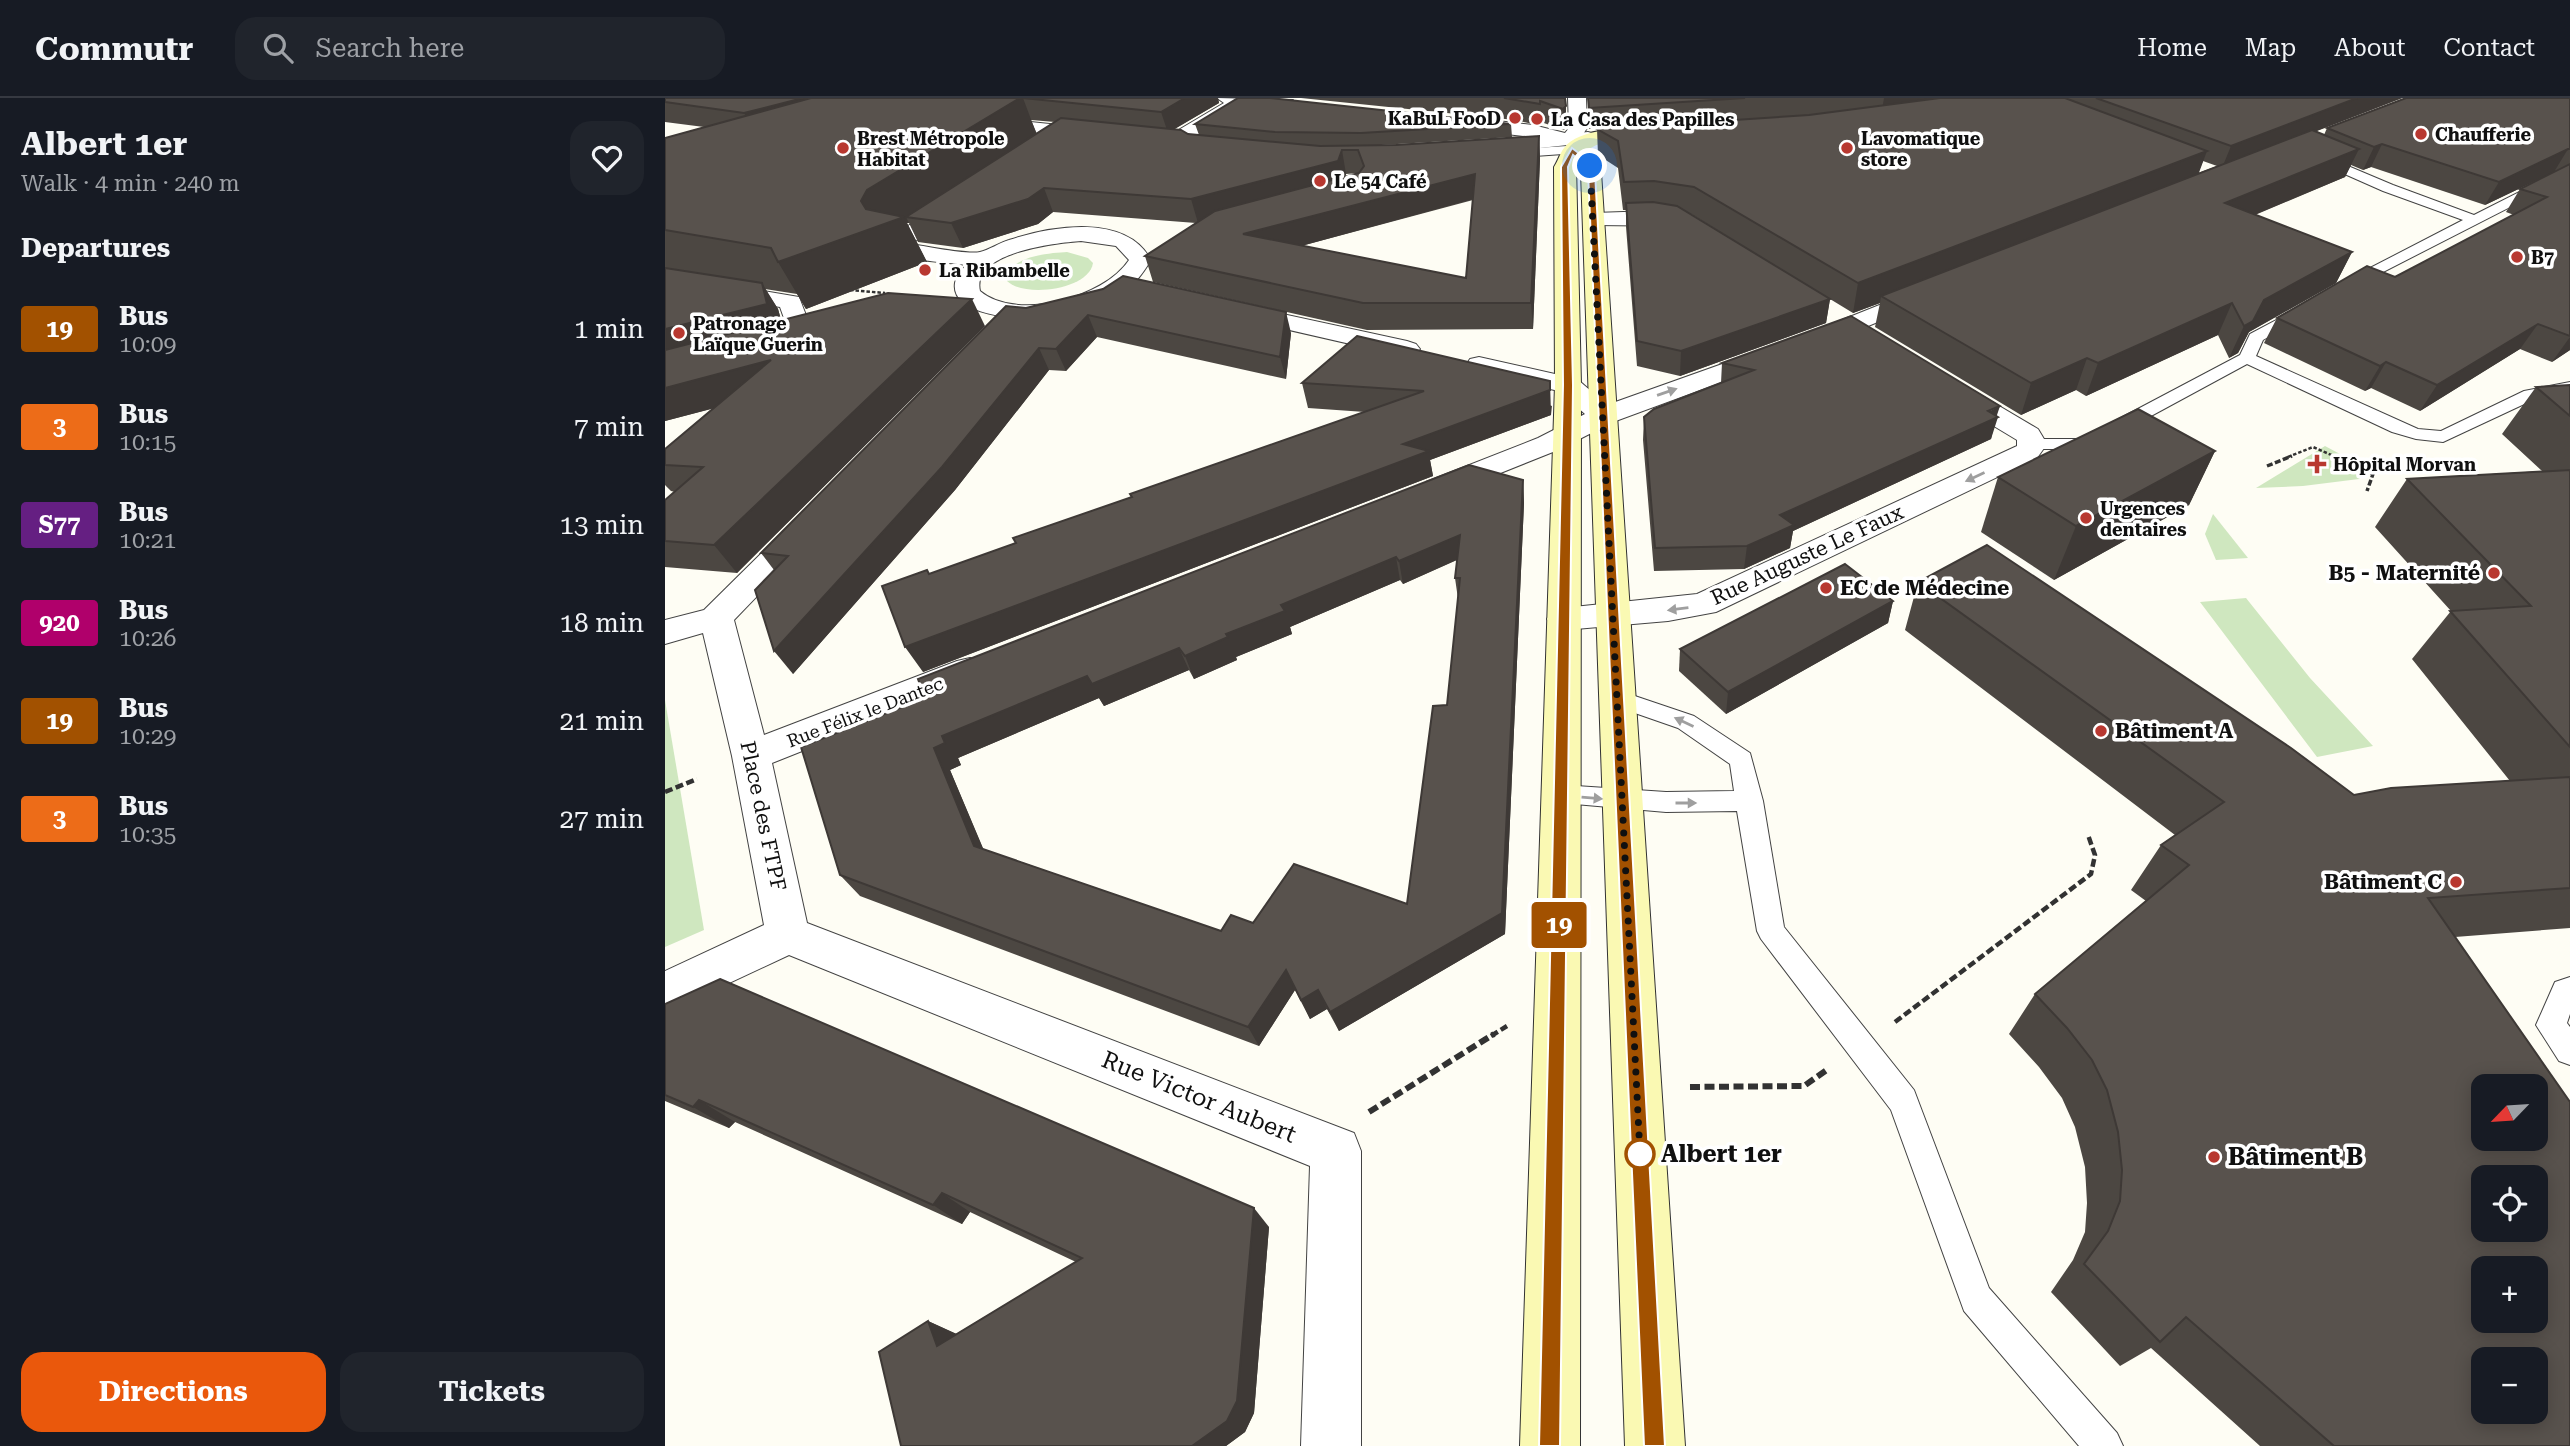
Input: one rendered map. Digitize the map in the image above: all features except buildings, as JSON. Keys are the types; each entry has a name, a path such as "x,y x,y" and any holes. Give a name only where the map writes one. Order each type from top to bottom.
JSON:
{"main road":[{"path":"1576,143 1659,139"},
{"path":"1576,143 1590,166 1594,219 1655,1446"},
{"path":"1550,1446 1568,385 1564,167 1576,143"}],"street":[{"path":"1576,143 1577,98"},
{"path":"1173,145 1238,99 1308,107"},
{"path":"1446,121 1533,131 1576,143"},
{"path":"964,124 1057,138 1117,139"},
{"path":"1468,153 1576,143"},
{"path":"977,190 900,241 898,247 984,260"},
{"path":"1594,219 1666,218 1683,222 1694,229"},
{"path":"1055,236 1105,236 1145,247 1135,273 1133,288 1073,305 1015,310 957,296 971,271 984,260 1004,250 1055,236"},
{"path":"665,281 790,302 788,339 827,329"},
{"path":"1404,501 1567,435 1603,416 1850,326 1943,287"},
{"path":"1216,306 1428,353"},
{"path":"1828,309 1875,343"},
{"path":"995,332 1015,310"},
{"path":"1454,359 1568,385 1603,416"},
{"path":"1930,376 2028,435 2033,444"},
{"name":"Rue Auguste Le Faux","path":"1565,619 1668,610 1704,604 2027,452 2033,444"},
{"path":"665,632 716,618 820,512"},
{"name":"Place des FTPF","path":"716,618 751,756 788,935"},
{"name":"Rue Félix le Dantec","path":"751,756 993,662"},
{"path":"665,993 788,935"},
{"name":"Rue Victor Aubert","path":"788,935 1336,1151 1331,1446"}],"lane":[{"path":"2307,148 2388,188 2473,219"},
{"path":"2033,444 2084,445 2246,358 2256,337 2323,299 2550,181 2560,177 2570,178"},
{"path":"2246,358 2398,428 2416,434 2442,437 2529,395 2570,387"},
{"path":"1618,698 1686,722 1741,759 1771,931 1903,1101 1976,1299 2104,1446"},
{"path":"1561,795 1623,801 1750,801"},
{"path":"2570,990 2565,991 2551,1025 2570,1051"}],"path":[{"path":"2267,466 2313,447 2373,474 2367,491"},
{"path":"665,792 697,779"},
{"path":"1690,1087 1804,1086 1861,1047 2091,874 2095,855 2088,835"},
{"path":"1368,1112 1501,1030"}],"green space":[{"path":"1067,252 1088,258 1093,263 1089,272 1080,280 1069,285 1041,290 1015,286 1007,281 1009,273 1021,261 1040,255"},
{"path":"2325,446 2368,469 2359,479 2256,488"},
{"path":"2213,514 2248,558 2216,560 2205,534"},
{"path":"2246,598 2310,678 2373,746 2317,757 2200,602"},
{"path":"665,700 704,930 665,947"}],"bus line":[{"name":"19","path":"1550,1446 1568,385 1564,167 1572,150 1590,166 1591,172 1655,1446"}],"place":[{"name":"KaBuL FooD","path":"1515,118"},
{"name":"La Casa des Papilles","path":"1537,119"},
{"name":"Chaufferie","path":"2421,134"},
{"name":"Brest Métropole Habitat","path":"843,148"},
{"name":"Lavomatique store","path":"1847,148"},
{"name":"Le 54 Café","path":"1320,181"},
{"name":"B7","path":"2517,257"},
{"name":"La Ribambelle","path":"925,270"},
{"name":"Patronage Laïque Guerin","path":"679,333"},
{"name":"Hôpital Morvan","path":"2317,464"},
{"name":"Urgences dentaires","path":"2086,518"},
{"name":"B5 - Maternité","path":"2494,573"},
{"name":"EC de Médecine","path":"1826,588"},
{"name":"Bâtiment A","path":"2101,731"},
{"name":"Bâtiment C","path":"2456,882"},
{"name":"Albert 1er","path":"1640,1154"},
{"name":"Bâtiment B","path":"2214,1157"}],"route":[{"path":"1590,166 1640,1154"}]}
